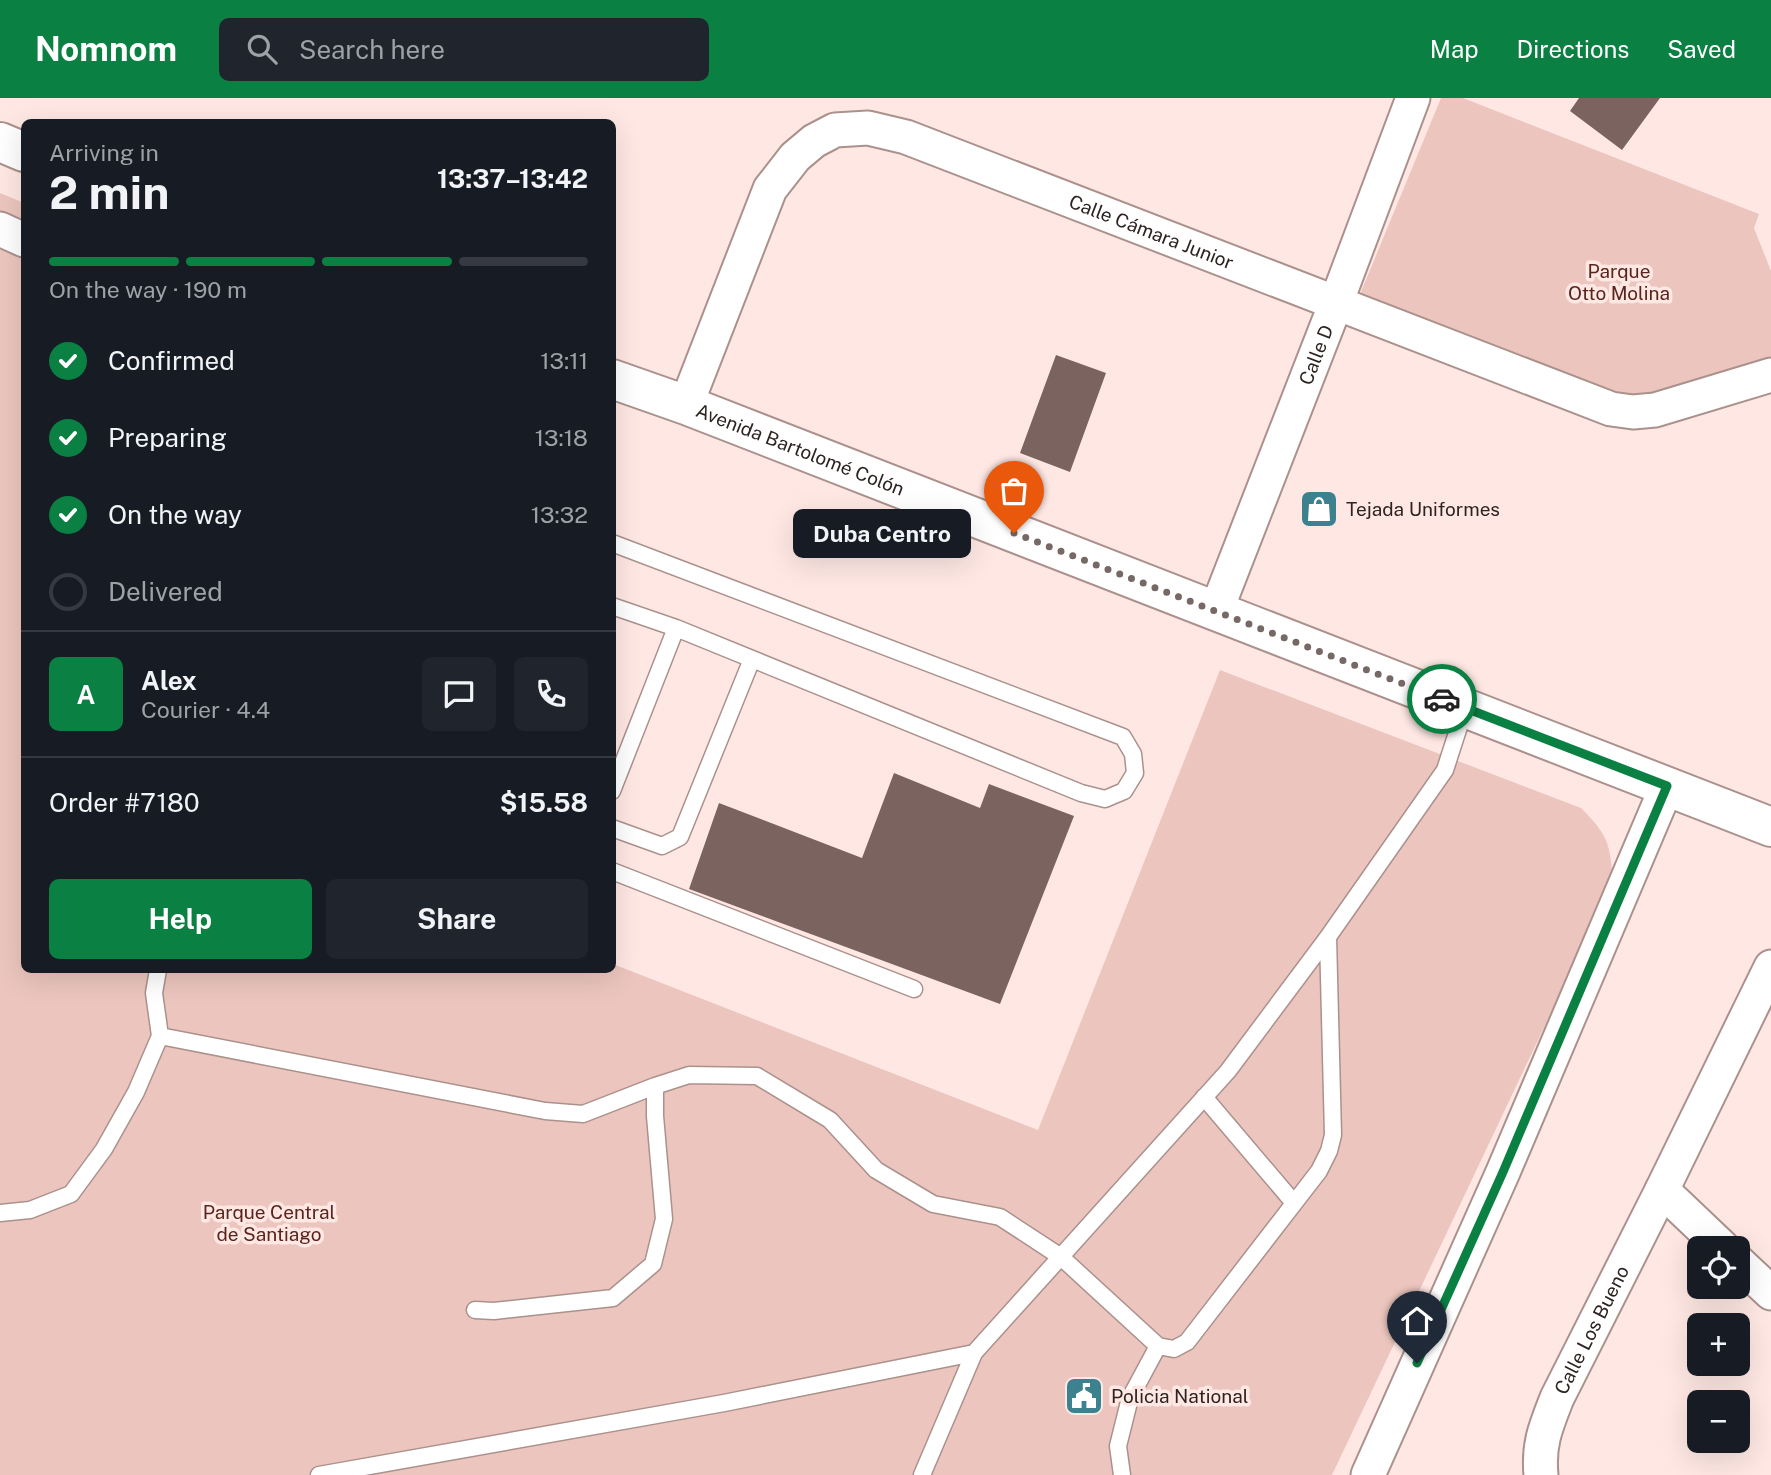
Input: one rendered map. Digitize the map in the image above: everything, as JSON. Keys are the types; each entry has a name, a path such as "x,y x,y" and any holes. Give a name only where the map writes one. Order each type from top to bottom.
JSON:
{"main road":[{"path":"0,142 21,151"},
{"name":"Avenida Bartolomé Colón","path":"616,380 686,405 1771,827"}],"street":[{"name":"Calle D","path":"1216,611 1413,98"},
{"name":"Calle Cámara Junior","path":"686,405 770,189 795,157 814,141 835,130 868,128 906,137 1611,409 1633,412 1655,410 1771,375"},
{"path":"0,229 21,239"},
{"path":"1368,1475 1503,1172 1667,786"},
{"name":"Calle Los Bueno","path":"1541,1475 1539,1458 1544,1429 1558,1398 1771,967"},
{"path":"1662,1190 1710,1236"},
{"path":"1750,1273 1771,1293"}],"lane":[{"path":"616,545 1123,737 1133,754 1135,773 1124,791 1105,799 1081,793 676,628 616,607"},
{"path":"616,781 676,628"},
{"path":"616,829 662,846 680,837 752,659"},
{"path":"922,1475 974,1353 1228,1071 1328,937 1445,770 1465,708"},
{"path":"616,873 914,989"},
{"path":"160,1036 545,1111 583,1114 689,1075 757,1076 830,1120 876,1170 933,1204 1000,1217 1061,1257 1158,1346 1174,1349 1187,1342 1319,1171 1329,1151 1333,1135 1328,937"},
{"path":"0,1213 30,1210 71,1194 104,1149 136,1091 160,1036 155,993 158,973"},
{"path":"475,1310 494,1311 614,1298 653,1264 664,1219 655,1086"},
{"path":"1204,1097 1294,1203"},
{"path":"1122,1475 1118,1446 1130,1398 1158,1346"},
{"path":"319,1475 724,1404 974,1353"}],"green space":[{"name":"Parque Otto Molina","path":"1441,98 1463,98 1759,214 1754,228 1771,271 1771,360 1636,402 1358,299"},
{"name":"Parque Central de Santiago","path":"0,193 21,202 21,973 616,973 616,965 1038,1130 1220,670 1581,808 1606,841 1613,882 1332,1475 0,1475"}],"building":[{"path":"1579,98 1660,98 1622,150 1570,111"},
{"path":"1056,355 1106,373 1070,472 1020,453"},
{"path":"894,773 980,808 989,784 1074,816 1000,1004 689,889 719,803 862,858"}],"way so far":[{"path":"1014,533 1442,699"}],"place":[{"name":"Tejada Uniformes","path":"1319,509"},
{"name":"Duba Centro","path":"1014,533"},
{"name":"Policia National","path":"1084,1396"}],"route":[{"path":"1417,1363 1503,1172 1667,786 1442,699"}]}
